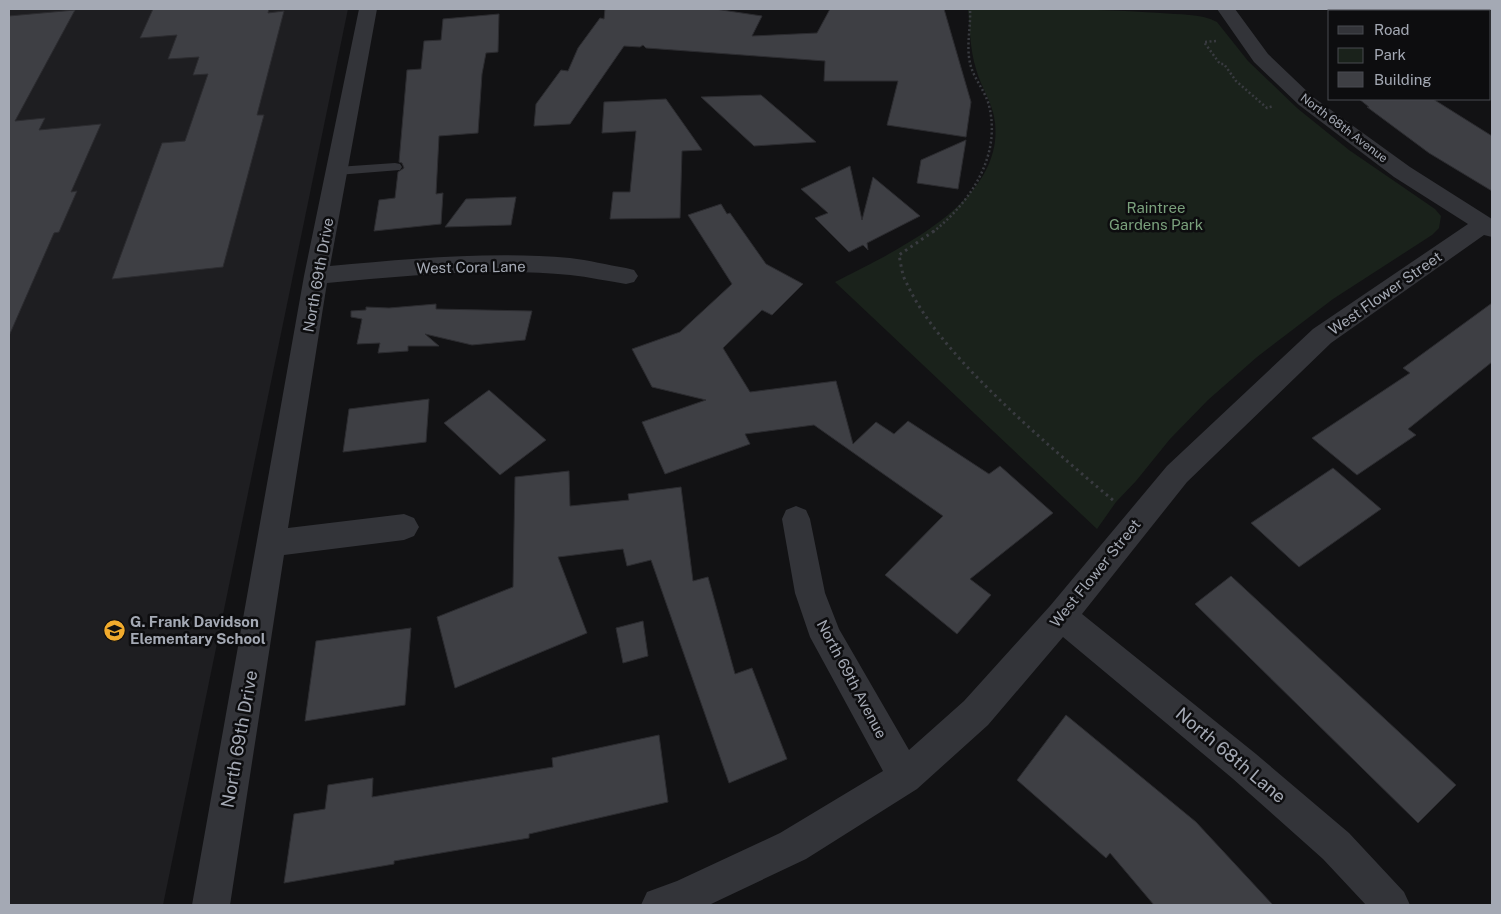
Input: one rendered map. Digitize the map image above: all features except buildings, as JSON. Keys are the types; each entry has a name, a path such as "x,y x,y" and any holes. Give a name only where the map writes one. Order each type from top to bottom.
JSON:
{"street":[{"name":"North 69th Drive","path":"211,905 316,276 368,9"},
{"name":"North 68th Avenue","path":"1226,9 1261,58 1306,101 1402,172 1488,227"},
{"name":"West Flower Street","path":"675,903 793,846 905,777 976,712 1061,616 1177,474 1322,336 1417,269 1488,227"},
{"name":"West Cora Lane","path":"316,276 385,269 481,265 563,266 626,276"},
{"name":"North 69th Avenue","path":"796,519 810,593 826,637 905,777"},
{"path":"273,542 404,528"},
{"name":"North 68th Lane","path":"1061,616 1244,766 1336,846 1391,905"}],"lane":[{"path":"337,171 395,167"}],"path":[{"path":"970,9 968,34 970,62 974,76 988,103 992,131 987,165 974,190 956,211 931,233 905,249 899,255 900,268 925,314 951,349 985,386 1055,452 1116,502"}],"shaded area":[{"name":"G. Frank Davidson Elementary School","path":"9,9 348,9 163,905 9,905"}],"green space":[{"name":"Raintree Gardens Park","path":"968,9 1112,10 1189,15 1204,17 1217,22 1248,61 1297,108 1349,150 1435,209 1441,216 1439,228 1432,235 1333,299 1257,357 1208,400 1170,439 1136,481 1116,502 1097,529 835,282 886,256 940,221 964,201 982,177 993,152 995,123 992,108 974,62"}],"place":[{"name":"G. Frank Davidson Elementary School","path":"114,630"}]}
